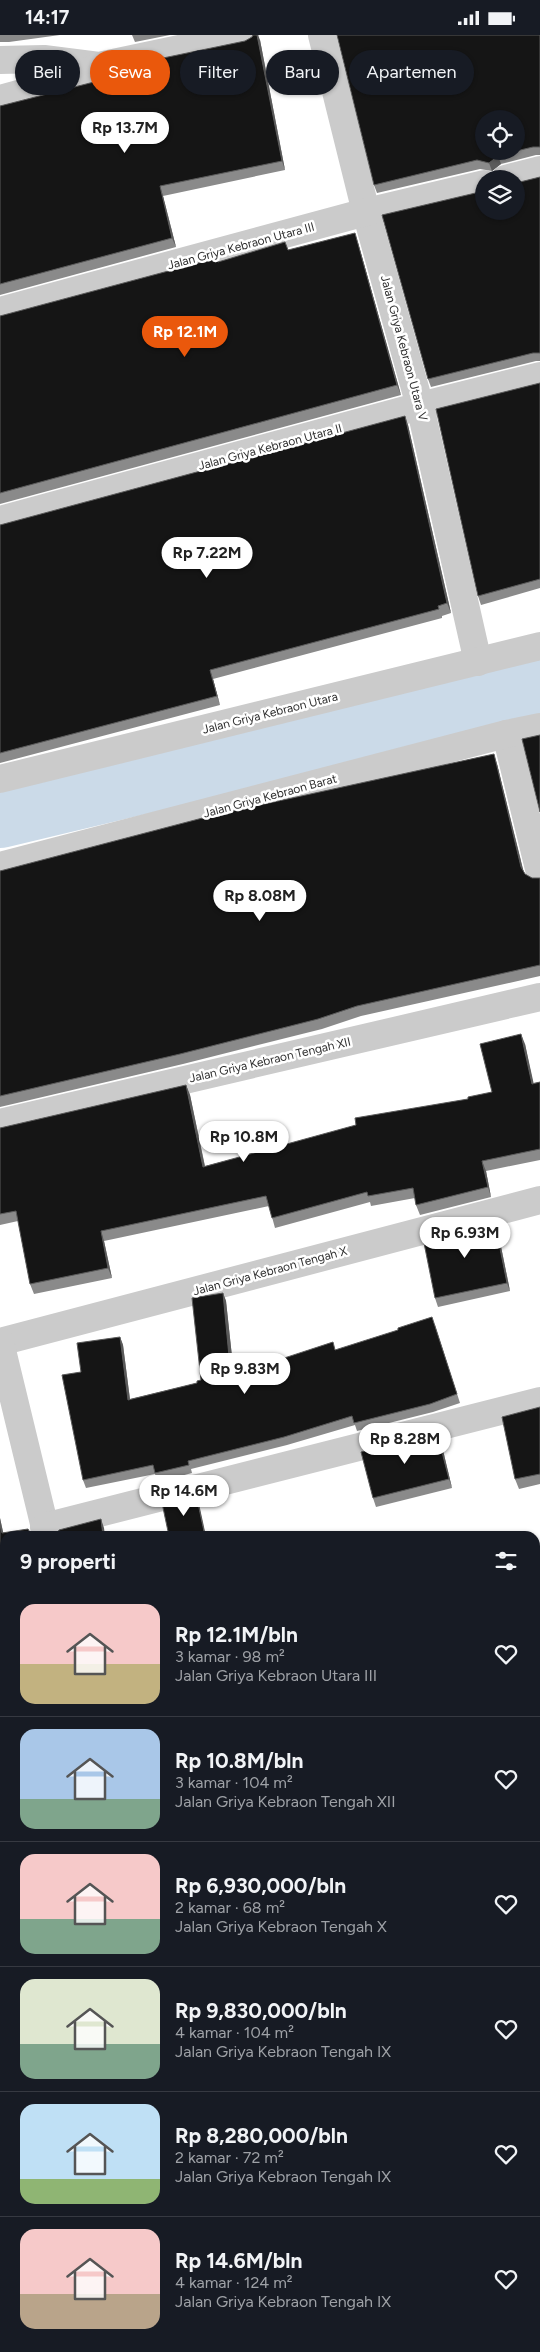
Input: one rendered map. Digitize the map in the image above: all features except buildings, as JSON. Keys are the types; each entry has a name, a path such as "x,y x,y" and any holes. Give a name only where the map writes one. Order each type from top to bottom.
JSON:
{"street":[{"path":"170,51 245,35"},
{"name":"Jalan Griya Kebraon Utara V","path":"322,35 366,212 420,406 478,662"},
{"path":"0,60 44,59 90,65"},
{"path":"0,99 62,82 90,70"},
{"path":"525,174 540,170"},
{"name":"Jalan Griya Kebraon Utara III","path":"0,311 366,212 475,186"},
{"name":"Jalan Griya Kebraon Utara II","path":"0,520 420,406 540,377"},
{"name":"Jalan Griya Kebraon Utara","path":"0,779 540,646"},
{"name":"Jalan Griya Kebraon Barat","path":"0,866 506,734 540,727"},
{"path":"506,734 540,873"},
{"name":"Jalan Griya Kebraon Tengah XII","path":"0,1123 540,997"},
{"name":"Jalan Griya Kebraon Tengah X","path":"0,1342 540,1200"},
{"path":"0,1342 46,1531"},
{"path":"50,1531 540,1401"}],"waterway":[{"path":"0,813 540,684"}]}
